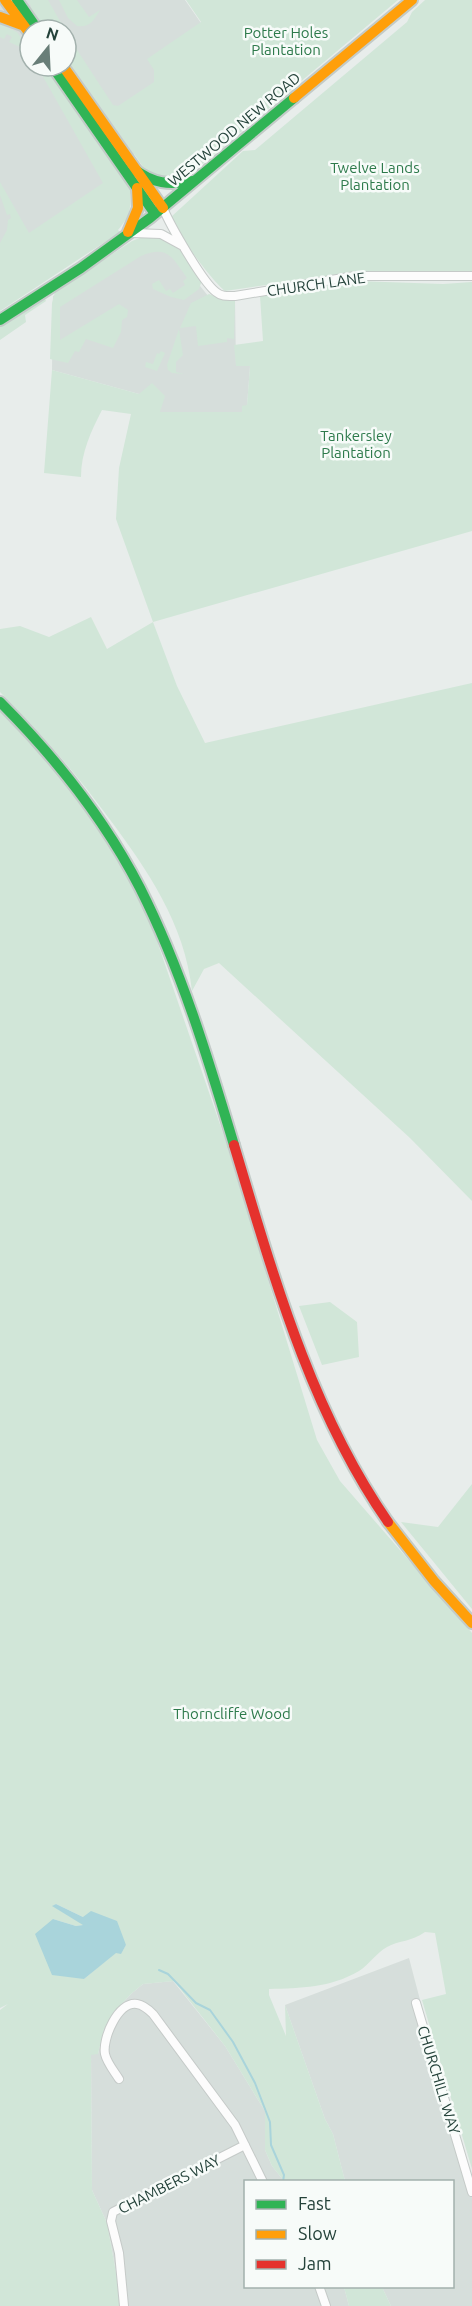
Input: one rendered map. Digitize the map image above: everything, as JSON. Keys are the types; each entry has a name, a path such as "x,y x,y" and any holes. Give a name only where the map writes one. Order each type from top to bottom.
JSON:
{"main road":[{"name":"WESTWOOD NEW ROAD","path":"0,320 128,235 159,211 412,0"},
{"path":"7,3 24,18"},
{"path":"7,3 18,18"},
{"path":"0,17 18,24"},
{"path":"60,78 137,188 159,211"},
{"path":"71,78 134,169 159,211"},
{"path":"134,169 145,178 158,183 173,185 197,180"},
{"path":"128,235 138,208 137,188"},
{"path":"0,702 50,754 93,813 129,870 152,913 194,1022 286,1311 304,1362 326,1413 346,1452 392,1529 472,1623"}],"street":[{"name":"CHURCH LANE","path":"159,211 211,287 219,294 226,296 355,276 472,276"},
{"name":"CHURCH LANE","path":"128,235 161,234 184,247"},
{"name":"CHURCHILL WAY","path":"416,2003 472,2192"},
{"path":"119,2079 106,2058 106,2040 113,2022 120,2013 129,2005 144,2006 153,2014 235,2125 262,2180"},
{"name":"CHAMBERS WAY","path":"124,2306 118,2253 111,2221 113,2212 245,2145"},
{"path":"320,2288 326,2306"}],"shaded area":[{"path":"0,0 185,0 230,65 141,145 111,184 0,253"},
{"path":"170,249 209,297 224,301 235,300 236,366 250,366 247,405 242,412 160,412 139,394 52,370 53,296 135,253"},
{"path":"409,1958 472,2198 472,2306 391,2306 382,2288 454,2288 454,2180 345,2180 333,2134 325,2119 285,2005"},
{"path":"173,1981 225,2046 265,2111 265,2150 272,2166 283,2180 244,2180 244,2288 344,2288 349,2306 122,2306 107,2223 92,2190 91,2054 98,2054 104,2029 114,2012 143,1984"}],"green space":[{"path":"29,0 48,0 58,18 38,18"},
{"path":"59,0 77,0 89,17 100,10 94,20 81,26 78,26 78,18 68,18"},
{"name":"Potter Holes Plantation","path":"186,0 398,0 199,167 178,178 167,179 146,171 78,75 78,51 113,105 118,106 154,82 154,70 147,59 201,22"},
{"name":"Twelve Lands Plantation","path":"425,0 472,0 472,272 356,272 225,291 195,256 171,217 243,151 255,150 407,22 412,12"},
{"path":"0,24 17,32 18,46 9,42 12,37 7,34 4,39 0,37"},
{"path":"44,78 54,78 120,171 137,188 130,194 130,209 127,218 118,230 120,232 0,311 0,243 7,230 8,220 11,218 10,214 7,215 0,195 0,182 29,233 103,183"},
{"path":"145,236 164,240 179,249 192,263 202,280 199,289 184,300 153,289 152,284 159,280 166,291 170,289 173,293 185,285 183,281 187,278 168,255 157,252 141,256 60,307 60,340 119,304 128,310 127,317 122,320 121,332 113,348 86,339 79,352 75,351 68,363 50,359 52,303 55,292 132,241"},
{"name":"Tankersley Plantation","path":"356,281 443,284 472,282 472,531 153,622 116,519 119,468 131,414 102,410 87,442 81,477 44,473 52,370 139,394 152,383 165,396 160,412 242,412 242,406 247,405 250,366 236,366 234,345 263,341 260,296"},
{"path":"209,294 224,300 235,300 234,339 227,338 227,342 198,346 196,326 180,328 191,303"},
{"path":"45,299 46,301 25,315 26,322 0,340 0,325"},
{"path":"179,329 183,355 176,362 176,372 184,374 172,373 168,370 167,365"},
{"path":"161,351 165,353 157,371 145,367 146,362 153,364 157,353"},
{"path":"91,617 107,649 153,622 177,686 205,743 472,683 472,1201 410,1138 219,963 204,969 192,991 188,966 173,920 150,877 83,784 0,692 0,629 20,626 49,637"},
{"name":"Thorncliffe Wood","path":"0,711 60,775 104,838 146,909 225,1139 317,1440 340,1481 472,1633 472,2169 422,2000 446,1994 435,1933 425,1932 415,1938 387,1947 359,1971 337,1981 304,1987 269,1989 269,1995 286,2036 285,2005 325,2119 333,2134 345,2180 283,2180 272,2166 265,2150 265,2111 225,2046 174,1981 143,1984 114,2012 104,2029 98,2054 91,2055 92,2190 107,2223 122,2306 0,2306 0,2010 8,2004 0,2008","holes":["56,1904 83,1917 126,1945 121,1953 116,1952 84,1979 53,1919 76,1926 84,1925 53,1906"]},
{"path":"330,1302 357,1322 359,1357 322,1365 299,1306"},
{"path":"472,1484 472,1609 401,1522 438,1527"},
{"path":"344,2288 382,2288 391,2306 349,2306"}],"water":[{"path":"56,1904 83,1917 91,1911 117,1921 126,1945 121,1954 116,1953 84,1979 52,1975 35,1934 53,1919 76,1926 83,1925 52,1906"}],"waterway":[{"path":"159,1970 168,1974 196,2003 210,2010 233,2042 255,2083 270,2122 271,2145 284,2175 283,2180"}],"traffic: fast":[{"path":"17,0 30,18"},
{"path":"60,78 155,214"},
{"path":"0,320 81,268 150,218 294,98"},
{"path":"134,169 148,178 162,182 193,181"},
{"path":"0,702 40,744 77,789 111,837 140,888 181,982 234,1145"}],"traffic: slow":[{"path":"5,0 18,18"},
{"path":"294,98 412,0"},
{"path":"0,17 18,24"},
{"path":"71,78 163,208"},
{"path":"128,232 138,208 137,188"},
{"path":"388,1522 434,1581 472,1623"}],"traffic: jam":[{"path":"234,1145 279,1291 315,1388 361,1479 388,1522"}]}
